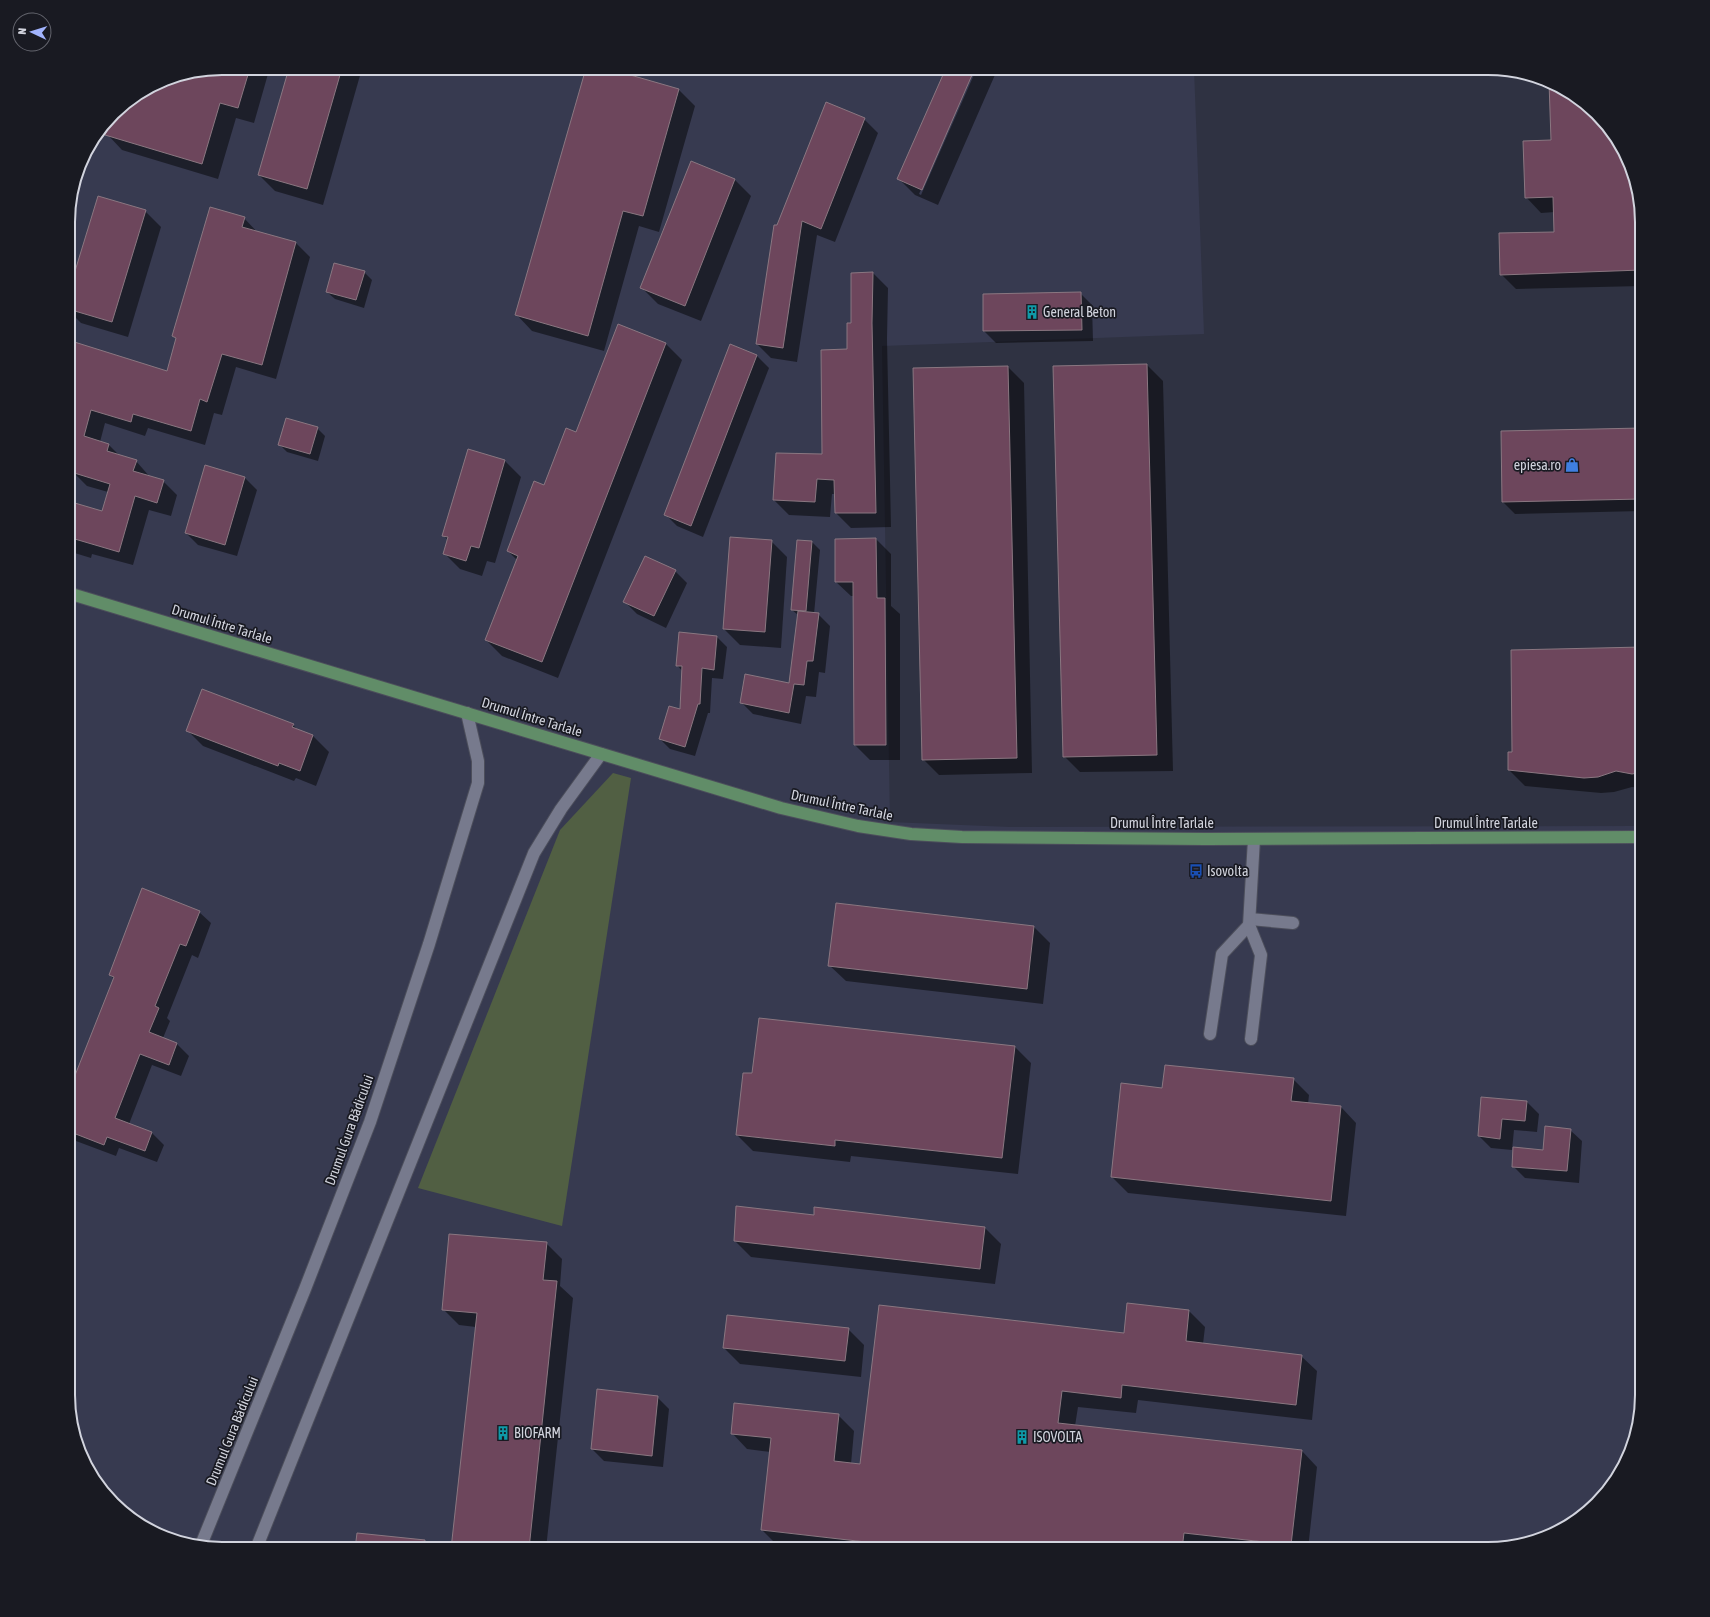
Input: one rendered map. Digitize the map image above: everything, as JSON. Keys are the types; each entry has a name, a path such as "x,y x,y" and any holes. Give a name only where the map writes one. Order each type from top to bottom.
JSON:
{"main road":[{"name":"Drumul Între Tarlale","path":"75,595 821,819 858,826 911,834 962,837 1254,839 1635,838"}],"street":[{"name":"Drumul Gura Bădicului","path":"203,1541 305,1289 370,1122 429,944 478,783 478,761 467,713"},
{"path":"259,1542 534,853 561,809 601,754"},
{"path":"1251,1039 1261,955 1250,922 1254,839"},
{"path":"1250,922 1293,923"},
{"path":"1210,1034 1222,954 1250,922"}],"shaded area":[{"path":"212,75 1194,75 1204,334 882,346 890,822 1010,827 1635,826 1635,1405 1630,1433 1620,1460 1605,1485 1578,1512 1544,1531 1526,1537 1498,1542 212,1542 184,1537 166,1531 132,1512 105,1485 90,1460 80,1433 75,1405 75,212 80,184 86,166 105,132 132,105 157,90 184,80"}],"green space":[{"path":"613,773 631,778 562,1226 418,1188 560,830"}],"building":[{"path":"248,75 238,108 220,103 202,164 105,135 111,125 132,105 166,86 203,76"},
{"path":"287,75 340,75 307,189 258,175"},
{"path":"584,75 630,75 679,89 643,216 623,211 588,336 515,315"},
{"path":"943,75 972,75 922,190 897,179"},
{"path":"1549,88 1578,105 1585,111 1605,132 1620,157 1630,184 1634,203 1635,270 1500,275 1499,233 1554,232 1553,197 1525,198 1523,141 1551,140"},
{"path":"826,102 865,118 821,229 802,221 783,348 756,344 774,225 777,225"},
{"path":"691,161 735,179 685,306 640,288"},
{"path":"98,196 146,210 112,322 75,311 75,271"},
{"path":"210,207 245,217 242,227 296,242 262,365 222,354 207,402 200,399 191,431 133,414 131,422 91,410 84,436 109,444 107,451 137,460 133,471 164,480 157,503 135,496 119,552 75,539 75,503 102,511 110,484 75,473 75,342 167,371 176,338 172,336"},
{"path":"334,263 365,271 356,300 326,292"},
{"path":"873,272 872,323 876,513 835,513 834,480 817,479 815,502 773,500 776,453 822,454 821,350 847,349 847,323 851,323 851,273"},
{"name":"General Beton","path":"1081,292 1082,330 983,331 983,294"},
{"path":"618,324 666,343 542,662 485,640 518,556 507,551 534,481 544,485 566,428 576,432"},
{"path":"730,344 757,355 691,526 664,515"},
{"path":"1147,364 1157,755 1063,757 1053,366"},
{"path":"1008,366 1017,758 922,760 913,368"},
{"path":"286,418 318,427 310,454 278,445"},
{"name":"epiesa.ro","path":"1635,428 1635,499 1502,502 1501,431"},
{"path":"468,449 505,460 479,548 471,546 466,561 443,554 448,537 442,536"},
{"path":"205,465 245,477 225,545 185,533"},
{"path":"730,537 772,540 765,632 723,629"},
{"path":"876,538 877,598 885,598 886,745 854,745 853,582 835,582 835,539"},
{"path":"797,540 812,541 806,611 791,610"},
{"path":"645,556 676,570 654,616 623,602"},
{"path":"798,611 819,613 813,661 807,661 804,685 794,684 789,713 740,703 745,674 789,683"},
{"path":"679,632 717,636 714,670 702,668 700,704 698,704 685,747 659,739 669,706 680,709 682,666 676,666"},
{"path":"1635,647 1635,773 1616,771 1598,777 1584,778 1508,770 1508,752 1512,752 1511,650"},
{"path":"202,689 294,724 292,727 313,735 300,771 279,763 278,766 186,731"},
{"path":"142,888 200,911 186,946 180,944 155,1006 159,1008 149,1032 177,1043 169,1065 140,1054 115,1118 152,1132 145,1151 107,1137 104,1145 75,1134 75,1075 114,977 109,975"},
{"path":"836,903 1034,926 1027,989 828,966"},
{"path":"759,1018 1015,1046 1002,1158 835,1140 835,1146 736,1135 743,1073 752,1073"},
{"path":"1165,1065 1294,1078 1291,1101 1341,1106 1331,1201 1111,1177 1121,1083 1162,1088"},
{"path":"1481,1097 1527,1101 1525,1121 1502,1119 1500,1139 1478,1136"},
{"path":"1545,1126 1571,1129 1567,1171 1512,1167 1513,1147 1543,1150"},
{"path":"736,1206 814,1215 814,1207 985,1227 980,1269 734,1241"},
{"name":"BIOFARM","path":"449,1234 547,1242 543,1280 557,1281 530,1542 452,1542 477,1313 442,1310"},
{"name":"ISOVOLTA","path":"1127,1303 1189,1310 1186,1341 1302,1355 1296,1405 1122,1385 1121,1398 1062,1391 1058,1423 1302,1450 1291,1542 1264,1542 1184,1533 1183,1542 866,1542 761,1530 771,1438 731,1434 734,1403 839,1414 834,1461 860,1464 879,1305 1124,1333"},
{"path":"727,1315 849,1328 845,1361 723,1348"},
{"path":"597,1389 658,1396 652,1456 591,1449"},
{"path":"357,1533 425,1540 425,1542 356,1542"}],"place":[{"name":"General Beton","path":"1032,312"},
{"name":"epiesa.ro","path":"1572,465"},
{"name":"Isovolta","path":"1196,871"},
{"name":"BIOFARM","path":"503,1433"},
{"name":"ISOVOLTA","path":"1022,1437"}]}
